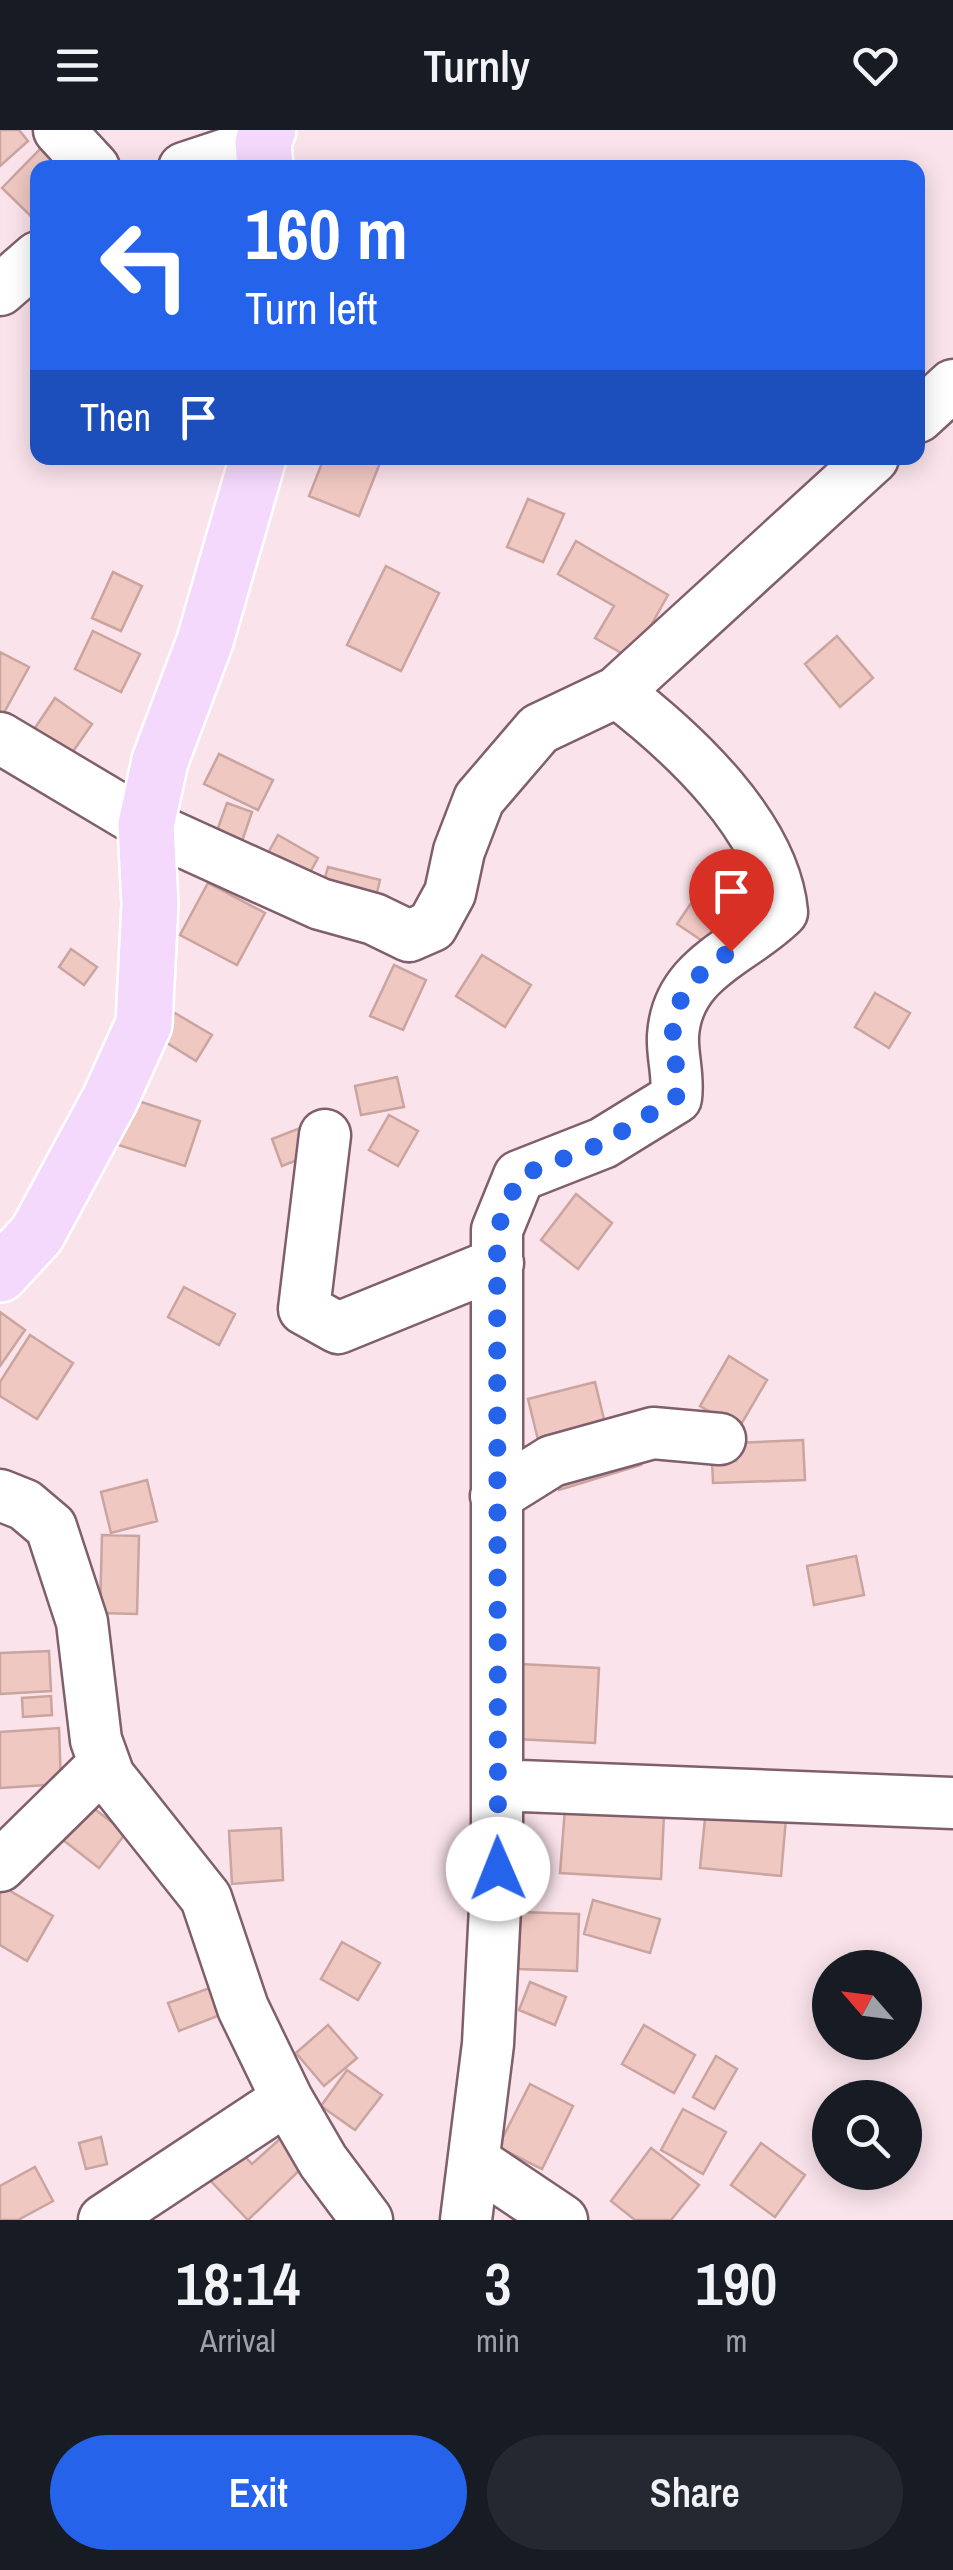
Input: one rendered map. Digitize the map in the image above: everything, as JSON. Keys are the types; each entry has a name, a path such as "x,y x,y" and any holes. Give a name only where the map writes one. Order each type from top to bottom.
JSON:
{"main road":[{"path":"0,1274 37,1234 110,1099 144,1024 150,904 146,825 160,762 205,641 256,465"}],"street":[{"path":"59,130 87,160"},
{"path":"215,160 265,147"},
{"path":"0,290 30,264"},
{"path":"925,410 953,384"},
{"path":"0,738 146,825 320,904 374,919 410,936 432,926 450,893 458,851 479,799 539,730 617,692 865,465"},
{"path":"466,2220 488,2044 498,1869 497,1230 519,1176 603,1143 676,1098 680,1072 673,1040 678,1004 702,968 759,934 782,912 779,882 727,795 660,726 617,692"},
{"path":"325,1135 304,1308 338,1328 498,1263"},
{"path":"496,1496 552,1462 654,1433 720,1439"},
{"path":"0,1495 25,1505 51,1527 82,1622 96,1740 109,1776 206,1898 243,2008 288,2099 323,2160 367,2220"},
{"path":"0,1866 104,1764"},
{"path":"497,1785 953,1804"},
{"path":"104,2220 288,2099"},
{"path":"474,2161 562,2220"}],"building":[{"path":"0,130 19,130 28,141 0,166"},
{"path":"48,141 67,160 30,160 30,215 2,188"},
{"path":"321,465 379,465 359,516 309,496"},
{"path":"528,499 564,514 543,562 507,547"},
{"path":"576,541 668,595 632,659 595,638 614,606 558,574"},
{"path":"386,566 439,593 401,671 347,645"},
{"path":"113,572 142,586 121,631 92,618"},
{"path":"93,631 140,654 121,692 75,669"},
{"path":"837,636 873,678 840,707 805,664"},
{"path":"0,652 29,667 0,720"},
{"path":"55,698 92,724 65,763 29,737"},
{"path":"219,754 273,780 258,810 204,784"},
{"path":"227,803 252,812 237,856 211,847"},
{"path":"278,835 318,858 303,885 263,862"},
{"path":"328,867 380,880 373,909 320,895"},
{"path":"208,883 265,913 237,965 180,935"},
{"path":"698,893 737,918 716,950 677,924"},
{"path":"71,949 97,967 84,985 59,967"},
{"path":"482,955 531,985 505,1027 456,996"},
{"path":"394,965 426,980 403,1030 370,1016"},
{"path":"875,993 910,1013 889,1048 855,1027"},
{"path":"175,1013 212,1035 196,1061 159,1038"},
{"path":"397,1077 404,1107 361,1115 355,1086"},
{"path":"126,1097 200,1121 185,1166 112,1143"},
{"path":"389,1115 418,1131 398,1166 369,1150"},
{"path":"313,1123 315,1153 282,1166 272,1139"},
{"path":"576,1194 612,1223 578,1269 541,1240"},
{"path":"184,1287 235,1314 219,1345 168,1317"},
{"path":"0,1312 25,1330 0,1366"},
{"path":"30,1335 73,1363 37,1419 0,1396 0,1382"},
{"path":"729,1356 767,1380 739,1428 700,1406"},
{"path":"595,1382 609,1440 542,1456 528,1399"},
{"path":"803,1440 805,1480 713,1483 712,1461 736,1461 736,1443"},
{"path":"635,1444 641,1465 559,1490 553,1469"},
{"path":"147,1480 157,1521 111,1533 101,1492"},
{"path":"102,1535 139,1536 137,1614 100,1613"},
{"path":"856,1556 864,1595 814,1605 807,1566"},
{"path":"49,1651 51,1691 0,1694 0,1653"},
{"path":"520,1664 599,1668 595,1743 516,1739"},
{"path":"51,1696 52,1715 23,1717 22,1698"},
{"path":"59,1728 61,1784 0,1788 0,1732"},
{"path":"84,1801 126,1833 99,1868 58,1836"},
{"path":"565,1808 664,1814 661,1879 560,1873"},
{"path":"706,1809 786,1818 781,1876 700,1868"},
{"path":"281,1828 283,1880 232,1884 229,1831"},
{"path":"0,1885 53,1916 27,1961 0,1945"},
{"path":"593,1900 660,1919 650,1953 584,1934"},
{"path":"521,1912 579,1914 577,1971 518,1969"},
{"path":"342,1942 380,1963 358,2000 321,1979"},
{"path":"530,1982 566,1997 555,2025 519,2010"},
{"path":"218,1985 228,2012 179,2031 168,2003"},
{"path":"328,2025 357,2058 324,2086 296,2053"},
{"path":"644,2025 695,2055 674,2093 622,2064"},
{"path":"716,2056 737,2069 714,2109 693,2097"},
{"path":"347,2070 382,2095 355,2130 321,2106"},
{"path":"530,2084 573,2106 542,2169 498,2147"},
{"path":"683,2109 726,2132 703,2174 661,2150"},
{"path":"101,2137 107,2164 86,2169 79,2143"},
{"path":"282,2137 307,2163 248,2220 205,2175 235,2146 252,2164"},
{"path":"761,2143 805,2175 775,2217 731,2185"},
{"path":"651,2148 699,2185 671,2220 635,2220 611,2201"},
{"path":"35,2167 53,2201 18,2220 0,2220 0,2186"}],"route":[{"path":"498,1869 497,1230 519,1176 603,1143 676,1098 680,1072 673,1040 678,1004 702,968 731,951"}]}
